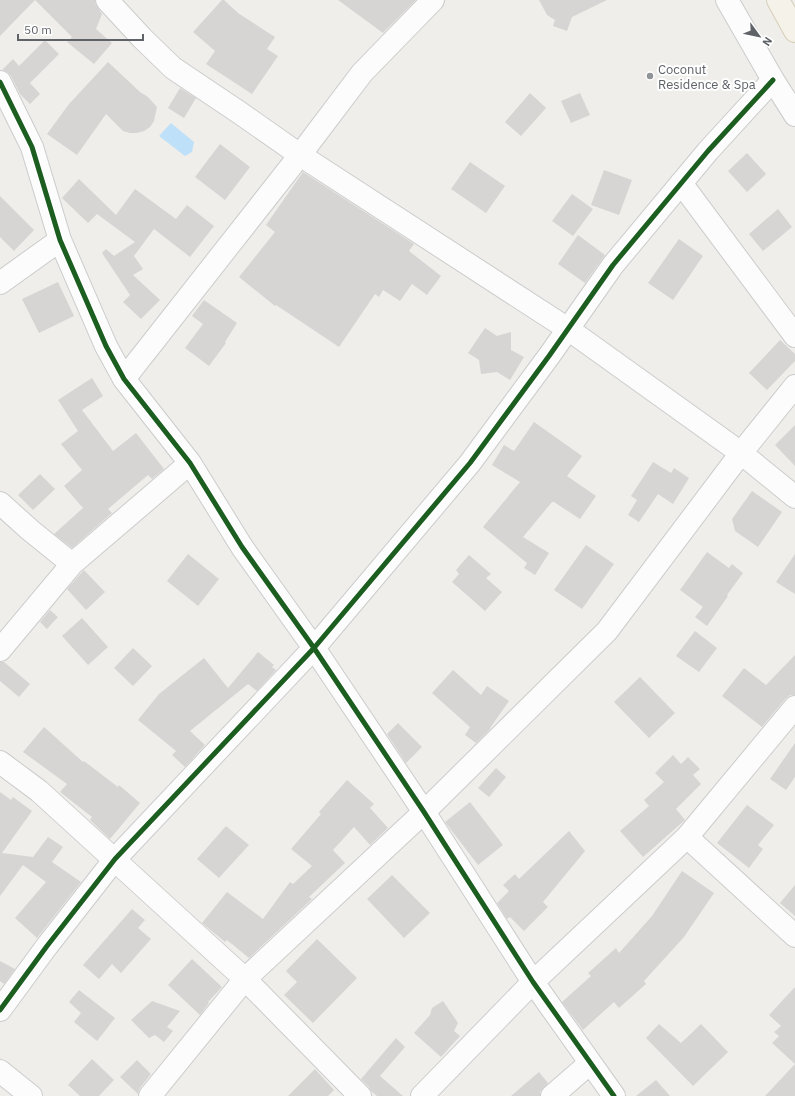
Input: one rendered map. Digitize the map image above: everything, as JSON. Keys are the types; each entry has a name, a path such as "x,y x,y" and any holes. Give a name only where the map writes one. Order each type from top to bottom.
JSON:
{"main road":[{"path":"778,0 795,31"}],"street":[{"path":"107,0 142,38 173,68 300,155 568,329 741,453 795,496"},
{"path":"124,379 300,155 362,73 433,0"},
{"path":"727,0 795,115"},
{"path":"0,1010 46,946 115,860 314,648 470,463 613,265 708,151 773,80"},
{"path":"0,82 32,147 60,240 106,346 124,379 190,463 242,547 314,648 424,812 533,982 614,1096"},
{"path":"681,183 795,336"},
{"path":"0,284 60,240"},
{"path":"150,1096 245,979 424,812 608,631 741,453 795,386"},
{"path":"0,650 72,564 190,463"},
{"path":"0,503 30,530 72,564"},
{"path":"422,1096 533,982 687,837 795,707"},
{"path":"0,762 39,791 245,979 360,1096"},
{"path":"687,837 795,936"},
{"path":"552,1096 590,1063"},
{"path":"0,1071 31,1096"}],"water":[{"path":"171,123 194,142 192,152 185,156 159,136"}],"building":[{"path":"0,0 35,0 0,36"},
{"path":"35,0 95,0 95,3 102,14 96,29 112,43 94,64 67,42 72,37"},
{"path":"222,0 224,0 238,13 275,37 267,49 278,56 252,94 206,64 215,51 193,32"},
{"path":"338,0 416,0 383,33"},
{"path":"539,0 607,0 572,17 567,31 553,26 555,20 547,15"},
{"path":"45,40 59,54 30,83 40,94 30,104 20,94 11,76 2,70 13,59 19,66"},
{"path":"108,62 140,92 148,97 157,107 154,121 150,127 144,131 130,133 123,131 106,114 77,155 47,134 69,104"},
{"path":"180,88 196,98 184,118 168,108"},
{"path":"530,93 546,108 521,136 505,122"},
{"path":"580,93 590,115 571,123 561,101"},
{"path":"220,144 250,167 225,200 195,177"},
{"path":"747,153 766,174 747,192 728,171"},
{"path":"470,162 505,186 486,213 451,189"},
{"path":"604,170 632,180 619,215 591,205"},
{"path":"303,172 414,244 409,251 441,276 427,295 412,284 400,301 383,290 379,297 375,294 339,347 276,305 275,306 239,277 275,232 266,225"},
{"path":"79,179 116,215 135,189 176,219 187,205 214,226 190,257 154,229 134,256 143,269 133,275 160,300 141,319 123,302 130,295 102,253 106,249 114,256 135,242 97,214 88,223 62,198"},
{"path":"572,194 593,209 573,236 552,221"},
{"path":"0,196 34,230 14,251 0,237"},
{"path":"778,209 792,227 763,251 749,234"},
{"path":"578,235 605,255 585,283 558,264"},
{"path":"679,239 703,256 673,300 648,283"},
{"path":"58,282 74,316 39,333 22,299"},
{"path":"204,300 237,323 225,342 226,343 209,366 185,348 203,324 192,316"},
{"path":"485,328 497,336 511,332 511,350 524,357 510,380 497,372 481,374 479,360 468,353"},
{"path":"780,340 795,354 795,361 767,390 749,373"},
{"path":"92,378 103,396 82,410 113,451 136,433 164,469 152,479 148,475 108,509 112,513 72,548 54,534 83,508 64,486 82,470 61,444 78,431 58,400"},
{"path":"534,422 582,456 567,476 596,496 580,519 552,502 523,537 549,553 535,575 524,568 527,563 483,527 520,482 492,465 504,445 514,451"},
{"path":"795,425 795,466 775,445"},
{"path":"653,462 671,473 674,468 689,478 673,504 658,494 639,522 628,515 637,500 631,496"},
{"path":"40,474 55,489 33,510 18,495"},
{"path":"752,491 782,512 758,547 735,531 732,519"},
{"path":"586,545 614,564 582,609 554,590"},
{"path":"707,552 729,568 732,564 743,573 707,626 695,617 703,607 680,590"},
{"path":"188,554 219,579 198,606 167,581"},
{"path":"795,554 795,594 776,582"},
{"path":"469,555 491,574 486,578 502,592 485,611 452,582 459,574 456,570"},
{"path":"84,570 105,592 86,610 67,589"},
{"path":"50,610 58,617 47,629 40,622"},
{"path":"82,618 108,647 88,665 62,636"},
{"path":"695,631 717,648 699,672 676,656"},
{"path":"133,648 152,666 133,686 114,668"},
{"path":"258,652 274,665 272,667 276,670 257,691 248,684 190,731 205,745 185,767 172,755 176,751 138,720 159,694 204,658 228,688"},
{"path":"795,655 795,695 790,695 785,699 762,727 722,696 744,668 766,685"},
{"path":"0,662 4,662 30,684 19,697 0,681"},
{"path":"453,670 481,695 487,686 509,701 490,729 476,743 465,735 470,727 432,693"},
{"path":"640,677 675,713 649,738 614,702"},
{"path":"398,723 422,747 406,763 387,734"},
{"path":"44,727 83,762 84,761 118,787 119,785 140,803 110,839 90,820 92,817 60,792 67,784 23,752"},
{"path":"795,743 795,777 786,790 770,779"},
{"path":"673,755 681,764 688,757 700,769 693,775 701,784 676,809 685,820 643,857 620,831 649,806 644,800 664,782 655,773"},
{"path":"496,768 506,777 489,797 478,788"},
{"path":"347,780 374,804 370,808 388,828 370,845 354,827 333,850 345,863 309,897 312,899 249,958 227,940 225,942 202,923 227,892 263,919 290,882 293,884 312,866 291,849 321,814 319,812"},
{"path":"0,792 11,800 13,797 32,811 2,853 33,857 48,837 63,847 52,862 81,882 37,938 15,918 46,882 23,865 0,896"},
{"path":"470,802 503,845 478,865 445,822"},
{"path":"747,805 774,825 758,845 763,849 749,868 717,843"},
{"path":"226,826 249,845 219,878 197,859"},
{"path":"569,831 585,851 543,902 548,907 524,931 510,917 507,919 497,903 509,891 503,885 515,874 519,879"},
{"path":"682,871 714,893 684,937 644,981 646,984 619,1008 614,1002 583,1030 562,1002 591,976 588,973 616,948 619,953 652,916"},
{"path":"392,875 430,913 404,938 367,899"},
{"path":"795,885 795,916 780,903"},
{"path":"132,909 145,920 138,928 151,939 121,973 112,964 99,979 83,965"},
{"path":"317,939 357,978 313,1023 284,995 297,982 286,971"},
{"path":"192,959 222,987 208,1002 209,1003 200,1015 168,985"},
{"path":"0,961 15,969 4,984 0,981"},
{"path":"795,987 795,1064 772,1043 779,1036 774,1032 781,1026 769,1015"},
{"path":"79,990 115,1018 97,1041 74,1022 81,1013 69,1002"},
{"path":"152,1001 180,1011 167,1027 173,1031 164,1042 155,1035 149,1038 131,1020"},
{"path":"443,1001 458,1023 454,1031 460,1036 441,1057 414,1033 430,1015 432,1008"},
{"path":"659,1024 681,1043 701,1024 728,1052 693,1086 646,1038"},
{"path":"396,1038 405,1047 380,1076 403,1096 377,1096 361,1079"},
{"path":"92,1059 114,1080 99,1096 80,1096 68,1085"},
{"path":"137,1060 151,1074 140,1088 138,1094 120,1077"},
{"path":"795,1064 795,1096 765,1096"},
{"path":"315,1069 334,1090 328,1096 288,1096"},
{"path":"539,1072 548,1083 540,1092 540,1096 511,1096"},
{"path":"656,1080 670,1096 636,1096"}],"cycle path":[{"path":"0,1010 47,946 115,859 314,648 470,463 549,356 613,265 708,151 773,80"},
{"path":"0,82 32,147 60,240 106,346 124,379 190,463 242,547 314,648 424,812 533,982 614,1096"}],"place":[{"name":"Coconut Residence & Spa","path":"650,76"}]}
